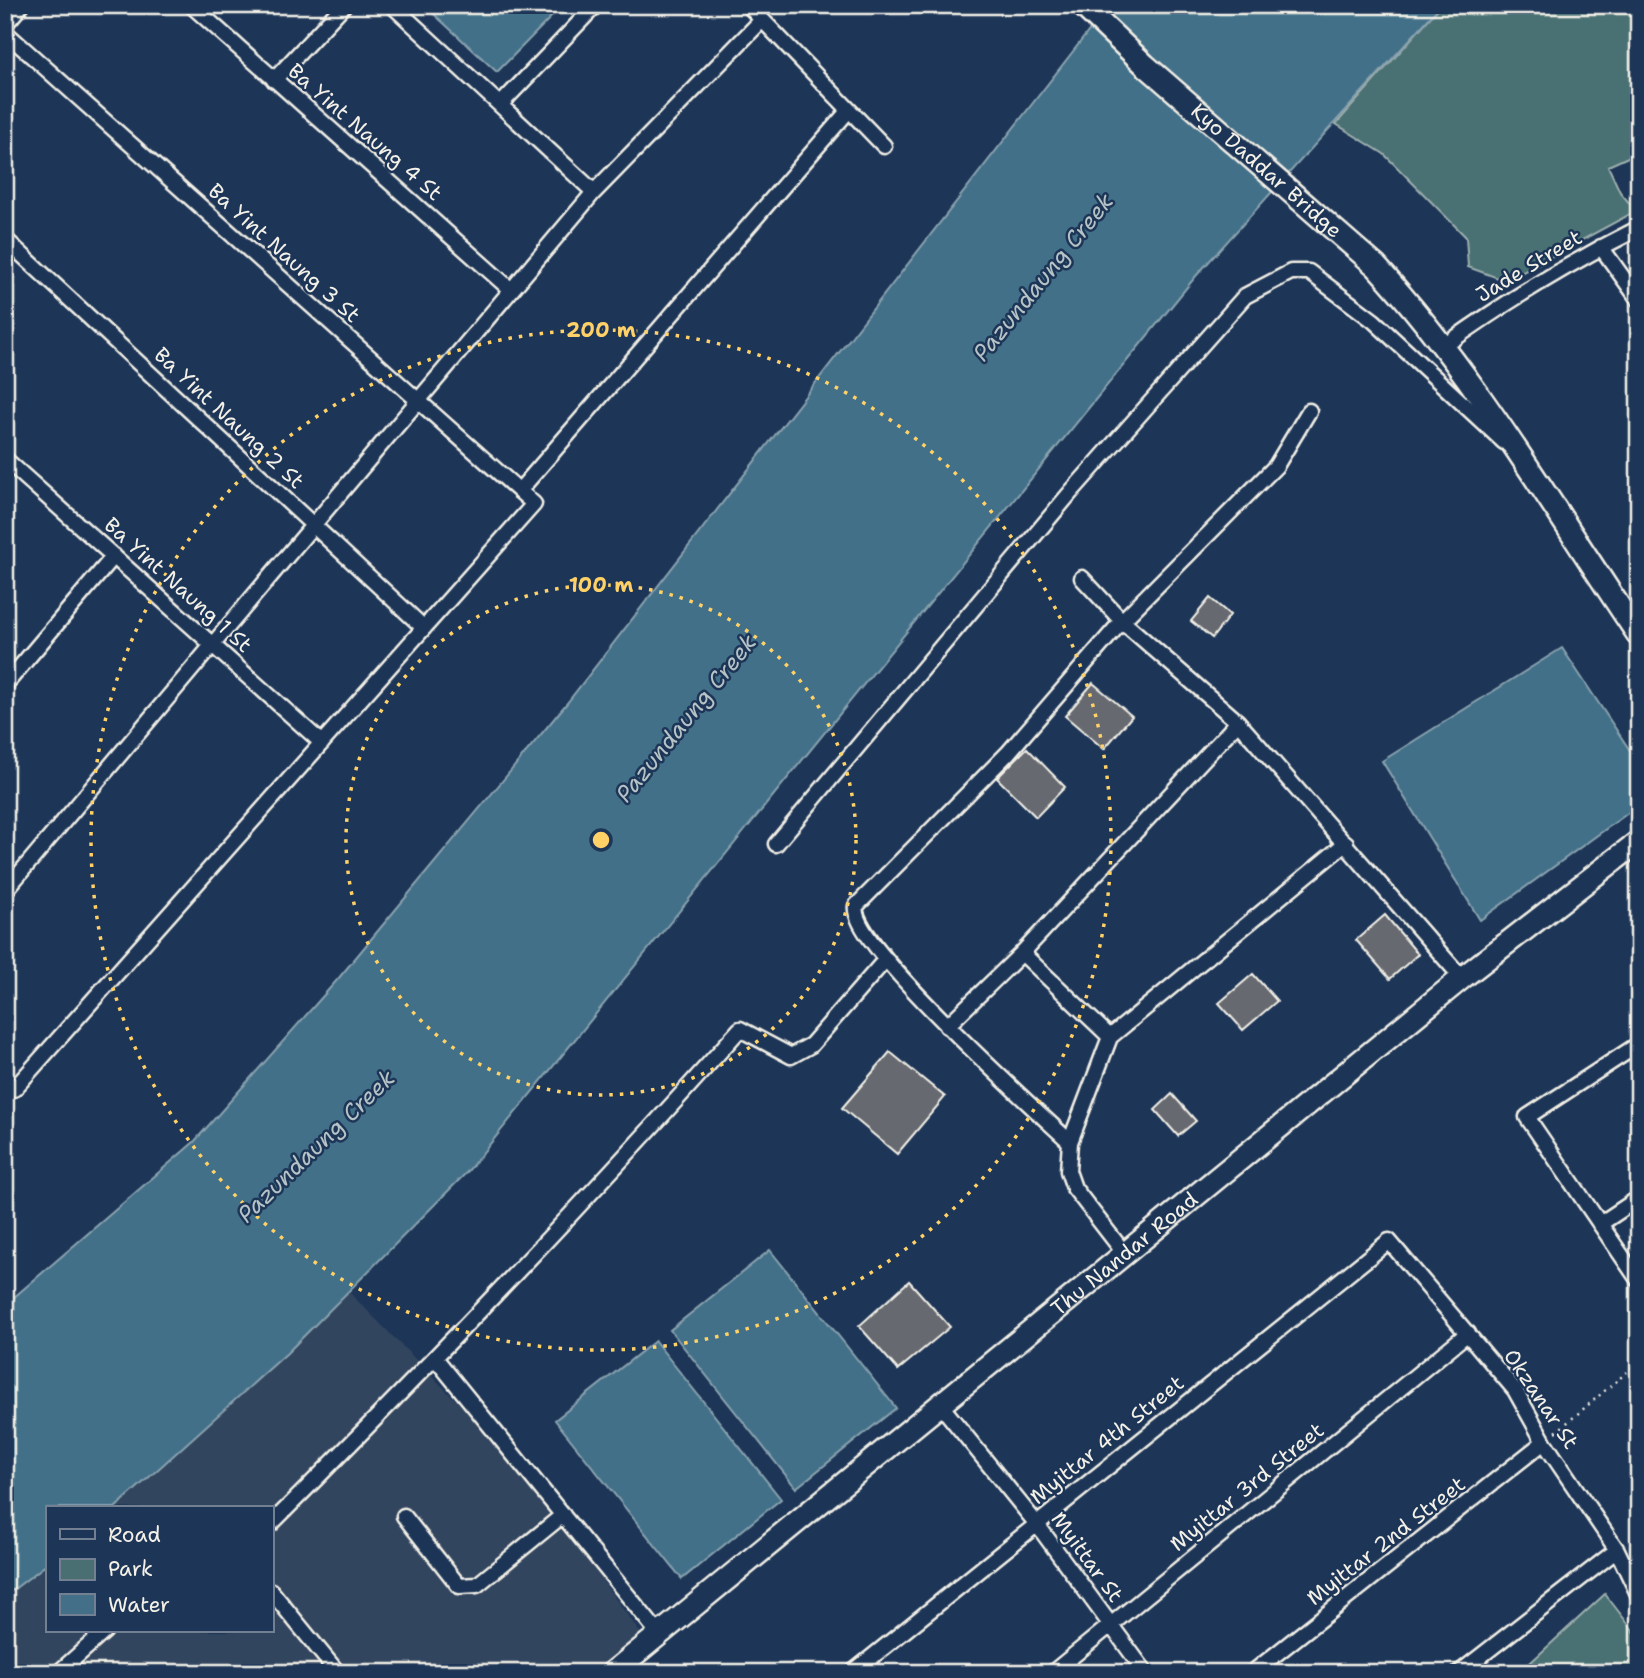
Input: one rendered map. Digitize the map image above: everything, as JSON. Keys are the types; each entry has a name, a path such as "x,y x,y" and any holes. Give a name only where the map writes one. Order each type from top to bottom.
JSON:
{"main road":[{"path":"5,19 17,5"},
{"name":"Kyo Daddar Bridge","path":"1082,5 1145,65 1376,266 1440,342 1636,626"},
{"name":"Thu Nandar Road","path":"612,1673 1462,978 1639,841"}],"street":[{"name":"Ba Yint Naung 4 St","path":"191,5 511,290"},
{"path":"274,80 344,5"},
{"path":"392,5 594,191"},
{"path":"500,105 596,5"},
{"path":"748,5 884,146"},
{"path":"5,891 211,644 315,527 594,191 762,20"},
{"name":"Ba Yint Naung 3 St","path":"5,32 534,504 424,628"},
{"path":"520,491 849,110"},
{"name":"Jade Street","path":"1440,342 1601,247 1639,228"},
{"name":"Ba Yint Naung 2 St","path":"5,239 424,628"},
{"path":"1601,247 1639,299"},
{"path":"776,844 1071,492 1245,296 1291,272 1309,272 1374,321 1517,455"},
{"path":"1070,1142 947,1026 886,958 857,920 856,906 1009,753 1122,621 1276,466 1309,411"},
{"name":"Ba Yint Naung 1 St","path":"8,467 114,556 322,743"},
{"path":"5,685 114,556"},
{"path":"1082,578 1122,621 1238,722 1346,842 1462,978"},
{"path":"8,1089 424,628"},
{"path":"947,1026 1022,953 1238,722"},
{"path":"1125,1254 1070,1180 1070,1142 1110,1037 1346,842"},
{"path":"1022,953 1110,1037"},
{"path":"273,1522 436,1359 625,1159 740,1029 791,1056 811,1045 886,958"},
{"path":"1639,1044 1527,1117 1639,1281"},
{"path":"1600,1224 1639,1198"},
{"name":"Okzanar St","path":"1389,1241 1515,1390 1544,1442 1616,1550 1639,1595"},
{"name":"Myittar 4th Street","path":"852,1673 1389,1241"},
{"name":"Myittar 3rd Street","path":"1052,1673 1468,1333"},
{"path":"436,1359 659,1634"},
{"name":"Myittar St","path":"939,1403 1036,1523 1146,1673"},
{"name":"Myittar 2nd Street","path":"1252,1673 1544,1442"},
{"path":"404,1517 459,1586 467,1588 477,1585 563,1515"},
{"path":"1459,1673 1616,1550"},
{"path":"273,1593 338,1673"},
{"path":"58,1673 104,1632"}],"path":[{"path":"1544,1442 1639,1362"}],"shaded area":[{"path":"348,1291 513,1458 647,1642 608,1673 5,1673 5,1596 46,1565 46,1632 273,1632 273,1506 117,1506 287,1353"}],"green space":[{"path":"1441,5 1639,5 1639,152 1608,166 1620,192 1636,211 1506,281 1468,267 1466,237 1384,154 1336,124"},
{"path":"1605,1594 1639,1638 1639,1673 1519,1673"}],"water":[{"path":"424,5 563,5 497,72"},
{"name":"Pazundaung Creek","path":"1109,5 1441,5 1196,276 468,1171 287,1353 117,1506 46,1506 46,1565 5,1596 5,1305 194,1142 338,979 567,703"},
{"path":"1562,648 1639,764 1639,805 1480,920 1382,761"},
{"path":"770,1250 896,1408 796,1488 670,1330"},
{"path":"655,1341 781,1499 682,1579 555,1420"}],"building":[{"path":"1210,598 1230,615 1212,638 1191,621"},
{"path":"1093,683 1132,716 1104,749 1065,716"},
{"path":"1027,748 1065,787 1036,817 997,778"},
{"path":"1385,915 1418,954 1390,979 1356,940"},
{"path":"1253,974 1277,1001 1243,1030 1219,1003"},
{"path":"890,1052 945,1097 897,1154 842,1108"},
{"path":"1172,1094 1196,1121 1178,1136 1155,1110"},
{"path":"909,1281 950,1327 898,1370 859,1326"}]}
